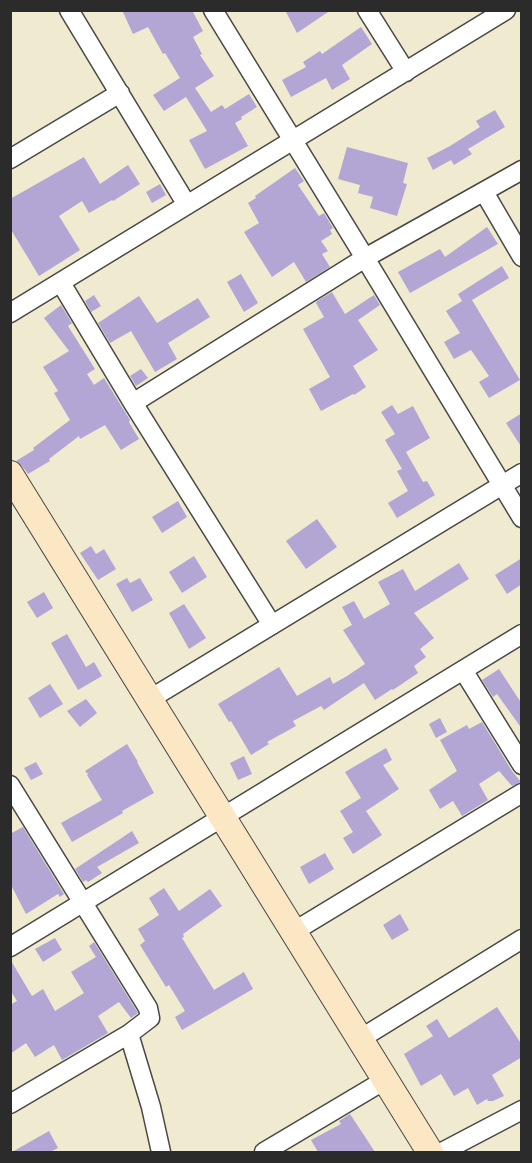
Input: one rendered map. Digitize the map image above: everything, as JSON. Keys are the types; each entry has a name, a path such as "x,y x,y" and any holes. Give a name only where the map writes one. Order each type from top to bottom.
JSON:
{"street":[{"path":"69,10 187,205"},
{"path":"213,10 522,518"},
{"path":"367,10 406,72"},
{"path":"10,313 506,10"},
{"path":"10,159 120,93"},
{"path":"133,403 365,258 522,170"},
{"path":"484,192 522,257"},
{"path":"61,283 272,625"},
{"path":"10,474 430,1152"},
{"path":"150,699 522,474"},
{"path":"10,947 522,634"},
{"path":"463,670 522,765"},
{"path":"10,1104 129,1034 150,1018 150,1013 84,902 11,787"},
{"path":"293,932 522,793"},
{"path":"360,1039 522,939"},
{"path":"129,1034 151,1107 161,1152"},
{"path":"264,1152 385,1080"},
{"path":"442,1152 522,1110"}],"building":[{"path":"122,10 192,10 203,31 193,37 202,54 200,55 214,76 195,88 211,112 222,105 225,109 249,94 257,107 235,123 248,146 205,169 189,140 207,131 186,97 164,111 153,95 180,78 148,27 133,34"},
{"path":"285,10 331,10 297,33"},
{"path":"361,27 372,44 342,65 350,79 332,90 326,78 291,97 282,80 306,67 303,62 320,51 322,54"},
{"path":"495,110 505,127 468,149 472,154 454,165 451,160 433,170 427,158 480,127 476,121"},
{"path":"347,147 408,163 403,183 407,184 397,216 370,208 373,197 358,193 360,185 338,179"},
{"path":"84,157 100,184 128,165 140,184 89,213 82,201 59,216 80,250 39,276 10,228 10,199"},
{"path":"295,168 304,181 298,185 319,216 324,213 333,228 330,230 332,234 321,241 328,251 322,254 330,267 306,282 294,262 272,277 244,232 259,223 248,203"},
{"path":"160,184 166,195 152,203 146,192"},
{"path":"487,227 498,244 410,293 398,272 440,249 445,257"},
{"path":"502,266 509,278 472,300 520,380 489,398 479,382 489,376 471,350 454,359 444,342 460,333 446,311 462,301 458,294"},
{"path":"241,274 258,303 244,312 227,282"},
{"path":"332,292 345,314 374,295 380,305 358,320 378,350 353,366 366,387 321,411 309,389 330,377 303,329 324,317 316,303"},
{"path":"94,295 101,306 91,312 85,301"},
{"path":"139,296 157,323 198,298 210,317 168,343 177,359 155,372 131,331 110,343 98,323"},
{"path":"61,305 72,323 68,326 95,369 87,374 94,385 104,378 139,439 121,450 105,425 80,439 79,436 49,459 50,461 28,474 16,461 34,450 33,448 70,420 54,393 58,391 43,367 69,351 44,318"},
{"path":"141,369 148,378 136,386 130,376"},
{"path":"392,405 398,414 413,406 430,438 406,452 423,482 427,481 435,495 397,518 388,503 408,491 397,471 402,469 385,440 395,434 381,412"},
{"path":"522,413 522,448 506,423"},
{"path":"178,501 187,517 162,533 152,517"},
{"path":"317,519 337,547 306,569 286,541"},
{"path":"91,546 96,554 104,549 116,569 98,580 80,553"},
{"path":"194,556 207,577 182,593 169,572"},
{"path":"522,558 522,584 507,594 495,575"},
{"path":"459,563 469,579 414,613 434,638 420,649 426,657 414,666 418,673 375,700 364,683 324,710 321,706 293,721 296,726 267,742 269,744 251,755 218,704 279,667 297,696 330,677 333,684 347,676 365,664 343,630 352,625 342,607 354,601 364,619 390,604 378,582 403,569 415,591"},
{"path":"127,578 130,583 140,578 153,600 132,612 116,584"},
{"path":"44,592 53,608 37,618 27,602"},
{"path":"184,604 206,638 189,649 169,613"},
{"path":"67,634 86,667 94,662 102,676 78,690 51,643"},
{"path":"499,669 522,704 522,729 497,694 493,697 482,680"},
{"path":"50,684 63,704 40,718 28,698"},
{"path":"86,699 97,713 80,727 67,711"},
{"path":"440,718 447,732 436,738 429,724"},
{"path":"482,722 521,782 512,786 499,771 479,784 488,800 462,816 453,801 440,809 429,790 457,771 440,740 467,725 469,729"},
{"path":"127,744 154,793 72,842 61,823 102,800 85,771"},
{"path":"386,748 392,760 383,765 399,789 366,811 382,835 353,854 343,838 353,832 340,811 361,798 345,772"},
{"path":"244,756 252,774 238,780 230,763"},
{"path":"36,762 43,774 31,780 24,768"},
{"path":"23,827 64,894 60,897 58,894 26,914 10,883 10,834"},
{"path":"132,831 139,843 97,867 102,873 88,882 86,880 83,882 75,869"},
{"path":"325,853 334,869 309,884 300,867"},
{"path":"164,888 179,911 210,889 222,906 183,934 182,938 214,990 244,972 253,989 182,1030 175,1017 185,1011 169,985 166,987 140,945 145,941 138,929 159,915 149,898"},
{"path":"400,914 409,930 392,940 383,925"},
{"path":"55,938 62,950 43,962 35,949"},
{"path":"94,942 138,1013 131,1018 119,1002 98,1016 108,1033 62,1060 54,1045 35,1057 26,1043 10,1054 10,1005 17,1001 10,990 10,959 32,996 43,989 55,1011 84,993 71,972 96,957 89,946"},
{"path":"497,1007 522,1045 522,1057 492,1075 504,1096 493,1101 487,1099 477,1105 468,1088 454,1096 441,1074 421,1086 404,1054 433,1036 426,1026 437,1019 449,1038"},
{"path":"350,1114 375,1152 318,1152 311,1140 341,1124 339,1121"},
{"path":"49,1131 58,1148 50,1152 12,1152"}]}
